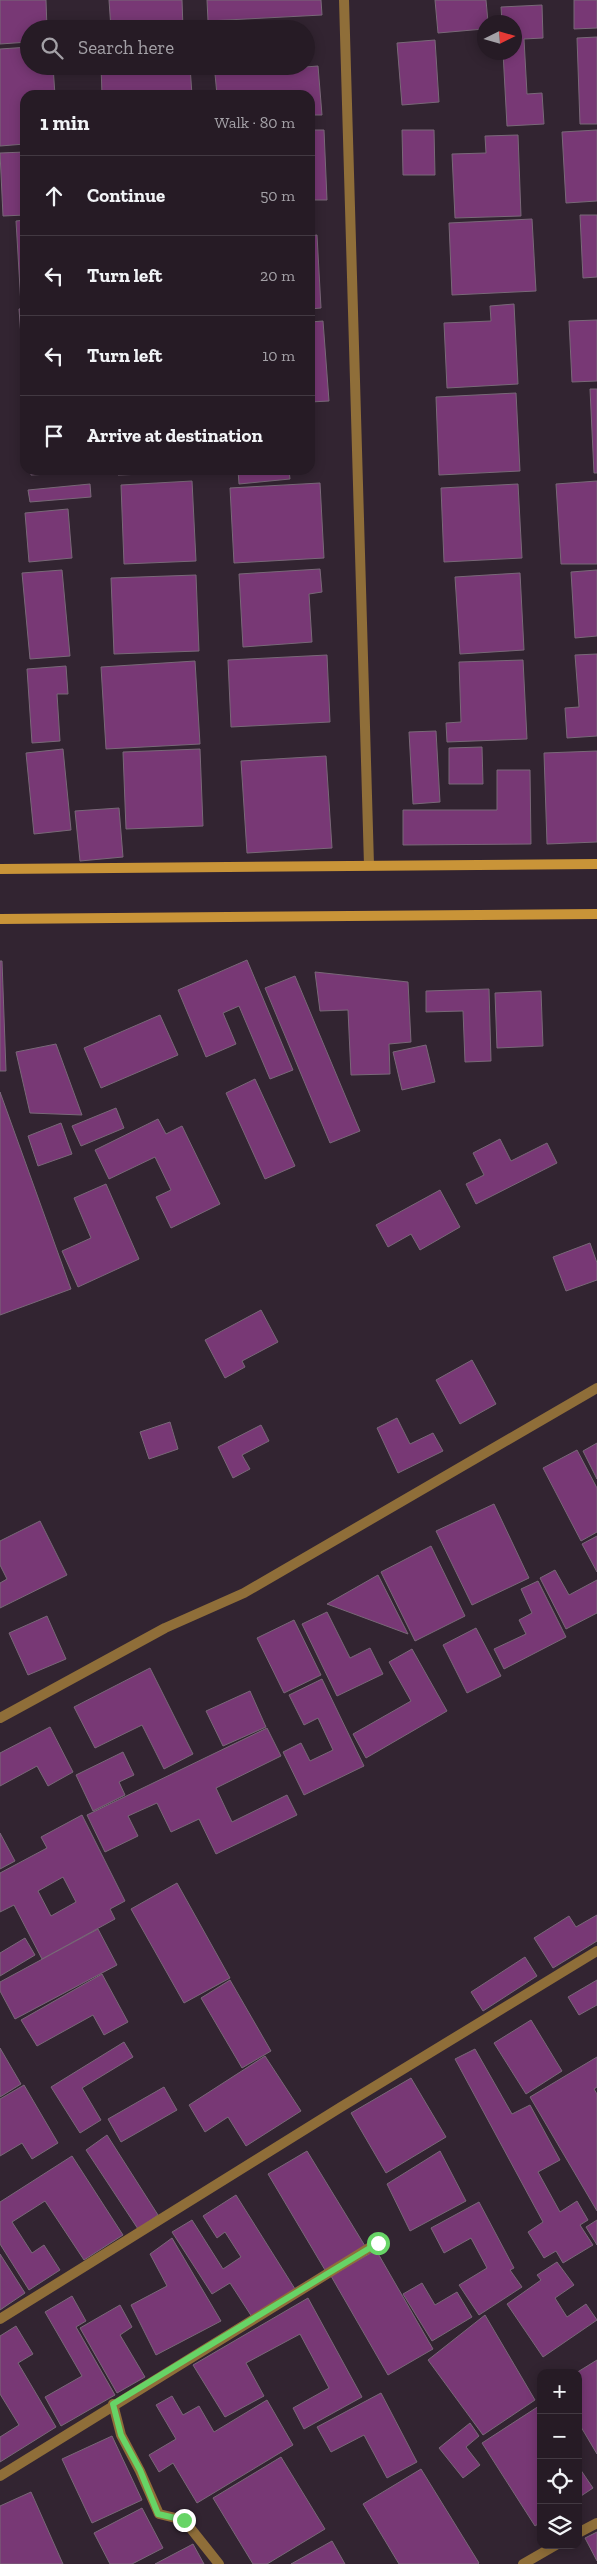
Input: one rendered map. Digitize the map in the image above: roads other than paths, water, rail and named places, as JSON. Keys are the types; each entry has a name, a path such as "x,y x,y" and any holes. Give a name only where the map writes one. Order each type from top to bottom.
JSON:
{"main road":[{"path":"0,869 369,864 597,864"},
{"path":"0,919 597,914"}],"street":[{"path":"344,0 369,864"},
{"path":"0,1718 165,1628 244,1593 597,1388"},
{"path":"0,2319 341,2107 597,1951"},
{"path":"0,2476 113,2404 378,2243"},
{"path":"113,2404 121,2435 140,2470 158,2514 184,2520 220,2564"},
{"path":"582,2531 597,2523"},
{"path":"523,2564 549,2549"}]}
